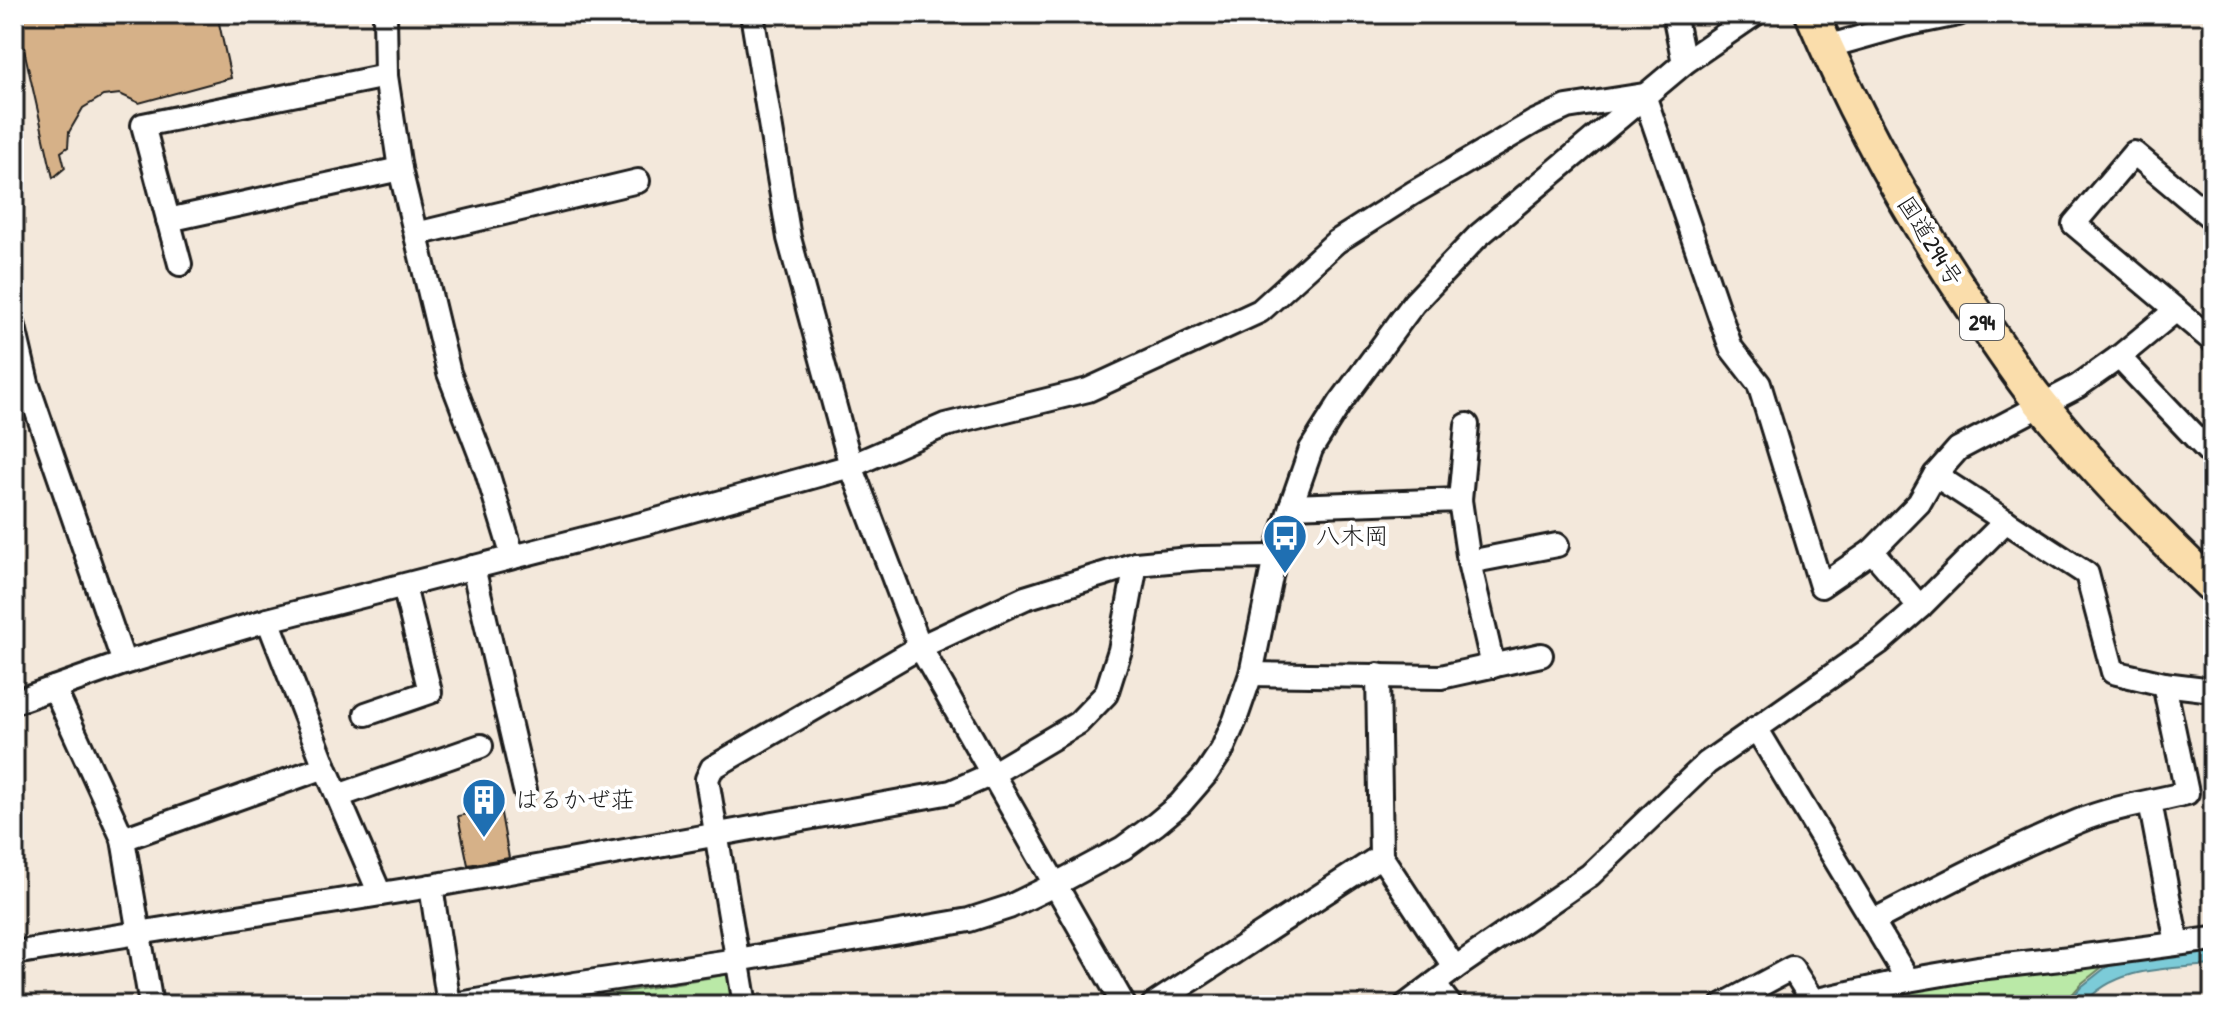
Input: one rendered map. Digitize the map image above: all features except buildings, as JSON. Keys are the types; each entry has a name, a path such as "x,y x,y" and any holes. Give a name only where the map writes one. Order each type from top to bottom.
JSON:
{"highway":[{"name":"国道294号","path":"1812,14 1836,34 1856,112 1897,189 1959,288 2051,401 2117,492 2213,587"},
{"name":"国道294号","path":"2051,401 2213,558"}],"street":[{"path":"385,14 386,76 400,169 449,373 487,472 513,557"},
{"path":"752,14 789,238 851,466 920,647 1124,1005"},
{"path":"1674,14 1684,63"},
{"path":"431,886 451,1005 577,994 737,960 969,920 1009,907 1123,848 1180,804 1222,750 1251,674 1275,557 1311,449 1340,403 1414,303 1478,236 1644,95 1755,14"},
{"path":"1836,34 1958,14"},
{"path":"180,264 143,125 386,76"},
{"path":"14,702 124,663 268,620 851,466 945,425 1088,390 1260,311 1336,242 1534,122 1567,107 1644,95"},
{"path":"1644,95 1731,348 1759,384 1821,586 1872,551 1919,503 1935,475 1958,449 2078,386 2176,310"},
{"path":"2213,219 2134,153 2074,224 2213,341"},
{"path":"168,220 400,169"},
{"path":"416,234 638,181"},
{"path":"14,327 27,383 124,663"},
{"path":"2119,357 2213,456"},
{"path":"1467,425 1460,500 1469,562 1493,666"},
{"path":"1935,475 2087,574 2113,672 2164,684 2213,690"},
{"path":"1291,506 1460,500"},
{"path":"1406,1005 1590,875 1707,763 1880,642 1920,607 2006,521"},
{"path":"1469,562 1557,545"},
{"path":"1872,551 1920,607"},
{"path":"745,1005 707,779 712,768 920,647 1025,598 1136,564 1201,558 1275,557"},
{"path":"14,953 431,886 951,792 992,774 1078,723 1106,694 1120,650 1136,564"},
{"path":"473,567 525,790"},
{"path":"366,714 430,692 404,586"},
{"path":"268,620 325,767 380,894"},
{"path":"1251,674 1441,677 1541,655"},
{"path":"1378,675 1381,856 1455,968"},
{"path":"1873,921 2080,821 2108,811 2187,793 2164,684"},
{"path":"54,688 123,839 151,1005"},
{"path":"1756,728 1908,980"},
{"path":"338,796 481,746"},
{"path":"123,839 325,767"},
{"path":"2150,802 2177,943"},
{"path":"1153,1005 1381,856"},
{"path":"1723,1005 1792,968 1813,1001 1978,968 2213,939"},
{"path":"1435,985 1450,1005"}],"green space":[{"path":"1980,964 2106,964 2082,983 2063,1005 1835,1005"},
{"path":"731,974 737,1005 588,1005 587,998"}],"water":[{"path":"2213,949 2213,965 2160,969 2126,976 2096,992 2083,1005 2066,1005 2081,987 2119,961"}],"place":[{"name":"八木岡","path":"1285,575"},
{"name":"はるかぜ荘","path":"484,839"}]}
